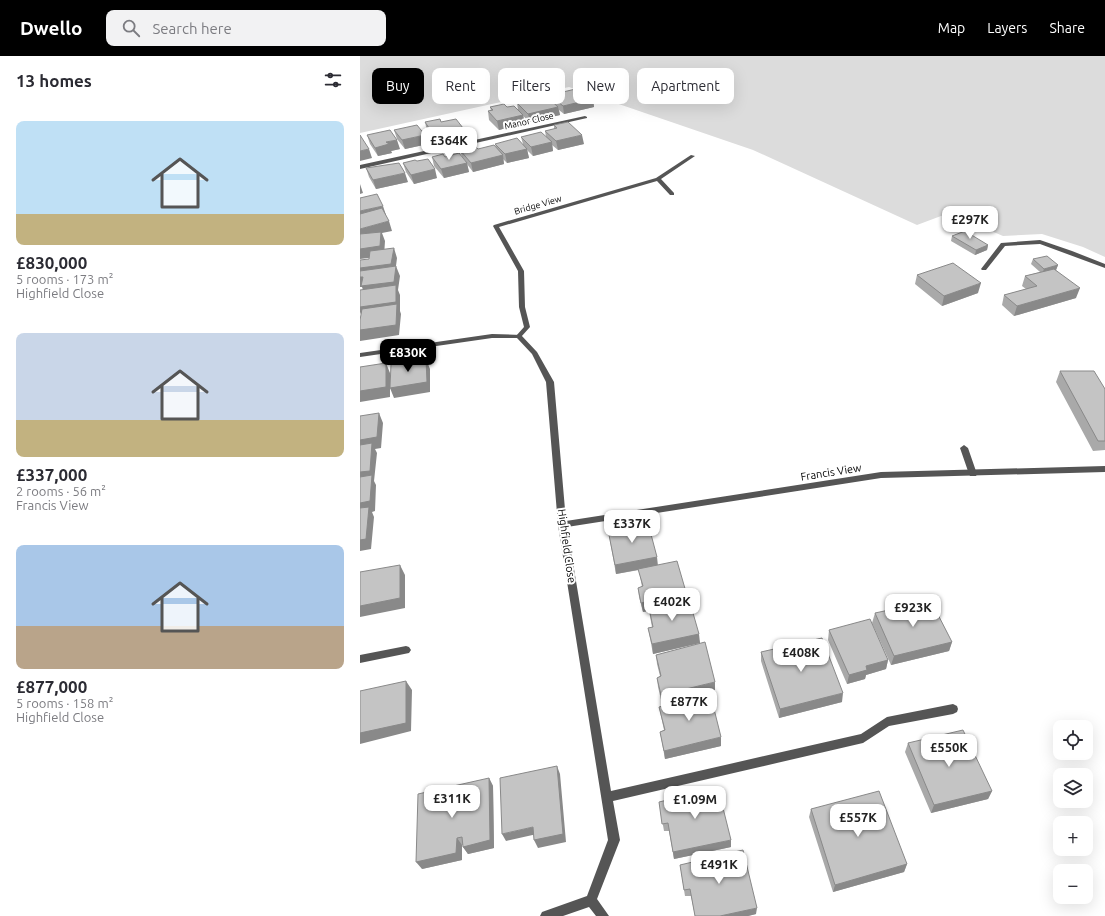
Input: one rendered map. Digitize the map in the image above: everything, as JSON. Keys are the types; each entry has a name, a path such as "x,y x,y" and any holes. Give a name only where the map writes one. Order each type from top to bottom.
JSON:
{"street":[{"name":"Manor Close","path":"360,167 585,117"},
{"name":"Bridge View","path":"520,336 527,327 522,307 521,271 496,226 658,179 693,156"},
{"path":"658,179 672,194"},
{"path":"984,269 1003,244 1040,242 1105,266"},
{"path":"360,354 492,336 520,336"},
{"name":"Highfield Close","path":"520,336 535,353 550,382 562,525 614,840 591,900"},
{"path":"964,448 973,474"},
{"name":"Francis View","path":"562,525 881,475 973,474 1105,469"},
{"path":"360,659 406,650"},
{"path":"607,797 863,738 887,722 953,709"},
{"path":"546,916 591,900 603,916"}],"shaded area":[{"path":"360,56 1105,56 1105,257 1083,247 1042,234 1003,236 949,213 917,225 753,150 619,104 629,104 629,68 573,68 573,88 565,88 565,68 498,68 498,103 360,133"}],"building":[{"path":"573,90 573,104 563,106 561,104 565,104 565,92"},
{"path":"504,104 507,107 514,106 523,115 497,121 488,111 493,110 490,107"},
{"path":"518,104 555,104 558,107 528,114"},
{"path":"440,119 441,122 456,119 463,128 459,129 462,132 449,134 447,131 433,134 425,122"},
{"path":"568,122 582,135 556,141 545,131 557,128 554,125"},
{"path":"417,125 425,135 402,140 394,130"},
{"path":"390,130 397,140 386,142 389,144 375,148 367,135"},
{"path":"541,132 552,142 531,147 521,137"},
{"path":"360,135 369,149 360,151"},
{"path":"517,138 527,149 505,154 495,144"},
{"path":"494,145 503,155 471,163 460,150 475,146 478,149"},
{"path":"459,153 467,163 441,169 432,157 443,154 445,157"},
{"path":"428,159 435,169 411,175 403,163 415,160"},
{"path":"399,163 405,173 373,180 366,168"},
{"path":"377,194 383,206 360,211 360,198"},
{"path":"382,208 389,221 360,229 360,214"},
{"path":"965,231 988,245 976,250 952,236"},
{"path":"381,232 380,246 360,249 360,234"},
{"path":"394,248 391,264 360,268 360,260 369,259 370,251"},
{"path":"1047,256 1058,265 1044,269 1033,259"},
{"path":"953,263 981,283 944,296 917,275"},
{"path":"396,266 394,282 361,286 363,277 360,277 360,271"},
{"path":"1054,269 1080,288 1017,306 1004,295 1037,286 1025,276"},
{"path":"396,285 396,302 360,307 360,290"},
{"path":"397,304 396,325 360,330 362,309"},
{"path":"426,359 427,382 390,388 391,364"},
{"path":"386,363 386,387 360,391 360,367"},
{"path":"1060,371 1094,371 1105,389 1105,441 1098,441"},
{"path":"379,413 377,437 360,440 360,416"},
{"path":"372,443 370,471 360,472 360,445"},
{"path":"372,475 370,501 360,503 360,477"},
{"path":"369,507 366,539 360,540 360,508"},
{"path":"648,523 657,557 615,565 608,530"},
{"path":"677,561 686,592 641,603 638,588 643,586 638,569"},
{"path":"400,565 400,598 360,606 360,572"},
{"path":"689,599 699,634 652,644 648,628 653,627 649,608"},
{"path":"931,601 952,642 894,656 875,613"},
{"path":"870,619 888,660 866,666 867,670 849,675 829,630"},
{"path":"822,638 843,693 780,709 761,652"},
{"path":"705,642 715,682 661,695 657,678 661,676 656,655"},
{"path":"406,681 406,723 360,733 360,691"},
{"path":"710,693 721,737 664,751 660,732 665,730 659,707"},
{"path":"963,730 992,791 934,805 908,743"},
{"path":"557,766 563,834 534,840 533,827 502,834 500,778"},
{"path":"489,778 490,840 463,847 462,837 457,838 456,853 416,862 418,794"},
{"path":"718,788 731,840 673,852 668,823 662,824 659,802"},
{"path":"879,791 907,864 835,885 811,809"},
{"path":"743,850 757,908 720,916 695,916 690,889 684,890 680,865"}]}
